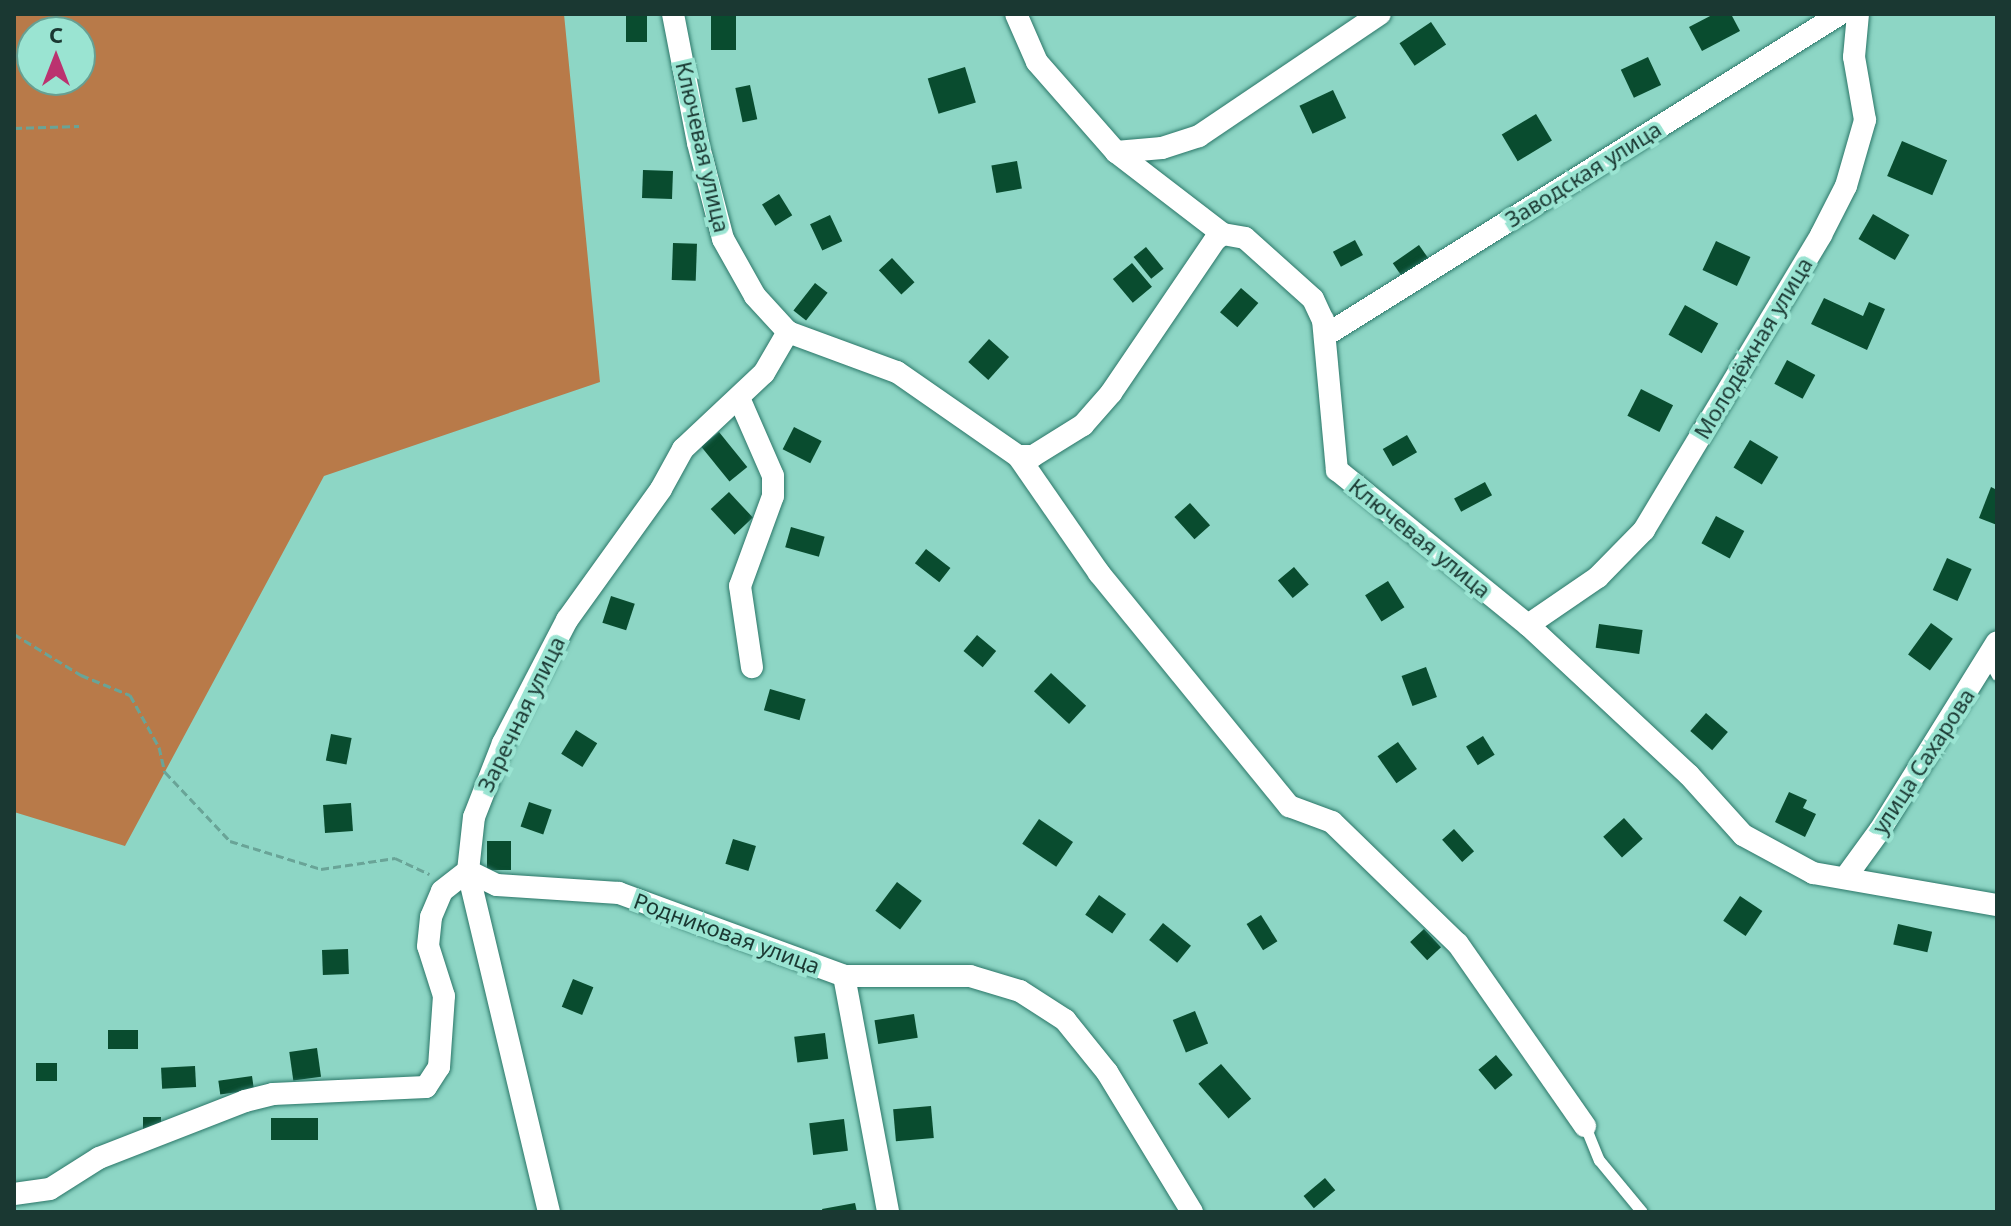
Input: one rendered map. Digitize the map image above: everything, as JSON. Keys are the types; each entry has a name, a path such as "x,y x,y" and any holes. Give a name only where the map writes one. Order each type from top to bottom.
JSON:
{"street":[{"name":"Ключевая улица","path":"673,14 698,143 723,239 755,296 788,332 897,372 1018,456 1099,573 1289,806 1332,822 1458,944 1585,1126"},
{"name":"Ключевая улица","path":"1016,14 1037,62 1116,152 1223,234 1245,238 1313,299 1326,335 1337,470 1528,625 1689,775 1743,835 1813,873 1997,905"},
{"path":"1116,152 1162,148 1199,136 1380,14"},
{"name":"Заводская улица","path":"1326,335 1840,14"},
{"name":"Молодёжная улица","path":"1528,625 1598,577 1644,530 1821,235 1846,186 1865,120 1854,57 1858,14"},
{"path":"1018,456 1046,452 1083,425 1223,234"},
{"name":"Заречная улица","path":"549,1212 468,871 485,783 567,620 661,489 683,449 764,373 788,332"},
{"path":"739,398 773,476 773,496 740,586 752,667"},
{"name":"улица Сахарова","path":"1845,878 1994,659"},
{"path":"14,1194 50,1189 99,1158 245,1101 273,1094 426,1087 439,1067 444,996 428,946 431,917 442,891 468,871"},
{"name":"Родниковая улица","path":"468,871 497,885 619,893 844,976 888,1212"},
{"path":"844,976 970,976 1020,991 1065,1020 1107,1072 1192,1212"}],"lane":[{"path":"1585,1126 1599,1160 1642,1212"}],"path":[{"path":"14,128 79,126"},
{"path":"14,634 81,675 130,695 159,747 165,772 230,841 321,869 395,858 421,875 468,871"}],"shaded area":[{"path":"14,14 564,14 600,382 324,476 125,846 14,812"}],"building":[{"path":"626,14 647,14 647,42 626,42"},
{"path":"711,14 736,14 736,50 711,50"},
{"path":"1714,14 1731,14 1740,31 1702,51 1689,27"},
{"path":"1431,22 1446,44 1415,66 1399,43"},
{"path":"1648,57 1661,85 1634,98 1621,70"},
{"path":"965,67 976,102 939,114 928,78"},
{"path":"750,85 757,119 743,122 735,88"},
{"path":"1333,90 1346,118 1313,134 1299,106"},
{"path":"1536,114 1552,141 1518,161 1502,135"},
{"path":"1902,141 1947,160 1932,195 1887,176"},
{"path":"1017,161 1022,189 996,193 991,166"},
{"path":"643,170 673,171 672,199 642,198"},
{"path":"779,194 792,215 775,226 762,205"},
{"path":"1873,214 1909,235 1895,260 1858,239"},
{"path":"830,215 842,241 822,251 810,224"},
{"path":"1355,240 1363,255 1341,267 1333,252"},
{"path":"1716,241 1750,257 1737,286 1702,270"},
{"path":"673,243 697,244 696,281 672,280"},
{"path":"1419,245 1428,258 1402,276 1393,263"},
{"path":"1146,247 1164,269 1151,279 1134,257"},
{"path":"892,258 915,282 901,294 879,270"},
{"path":"1132,263 1152,287 1133,303 1113,279"},
{"path":"815,283 828,293 806,320 793,311"},
{"path":"1241,288 1258,303 1237,327 1220,312"},
{"path":"1824,298 1863,316 1869,302 1885,309 1867,350 1811,324"},
{"path":"1685,305 1718,323 1702,353 1669,335"},
{"path":"989,339 1009,357 988,380 968,362"},
{"path":"1787,360 1815,375 1803,399 1774,384"},
{"path":"1641,389 1673,405 1659,432 1627,416"},
{"path":"794,427 822,441 810,463 783,449"},
{"path":"719,432 747,467 729,481 701,446"},
{"path":"1407,435 1417,452 1393,466 1383,449"},
{"path":"1750,440 1778,457 1762,484 1734,467"},
{"path":"1485,482 1492,495 1461,512 1454,498"},
{"path":"1991,487 1997,490 1997,525 1979,518"},
{"path":"729,492 753,518 735,535 711,509"},
{"path":"1190,503 1210,525 1194,539 1174,517"},
{"path":"1716,516 1744,531 1730,558 1701,543"},
{"path":"791,527 825,537 819,557 785,547"},
{"path":"926,549 950,568 939,582 915,563"},
{"path":"1947,558 1972,569 1957,601 1933,590"},
{"path":"1294,567 1309,585 1293,598 1278,580"},
{"path":"1388,581 1404,607 1382,622 1365,595"},
{"path":"611,596 635,604 626,630 602,623"},
{"path":"1931,623 1953,639 1930,670 1908,655"},
{"path":"1599,624 1643,630 1639,654 1596,648"},
{"path":"977,635 996,651 983,667 964,651"},
{"path":"1426,667 1437,697 1413,706 1402,676"},
{"path":"1051,673 1086,706 1069,724 1034,691"},
{"path":"770,689 806,699 800,720 764,710"},
{"path":"1706,713 1728,732 1712,750 1690,731"},
{"path":"576,730 597,743 582,767 561,754"},
{"path":"331,734 352,738 346,765 326,761"},
{"path":"1483,736 1495,755 1478,765 1466,747"},
{"path":"1398,742 1417,769 1396,783 1378,756"},
{"path":"1789,792 1807,800 1803,808 1816,814 1805,837 1775,822"},
{"path":"529,802 552,810 543,834 521,827"},
{"path":"351,803 353,831 325,833 323,805"},
{"path":"1624,818 1643,839 1622,858 1603,837"},
{"path":"1039,819 1073,842 1056,867 1022,844"},
{"path":"1454,829 1474,851 1462,862 1442,840"},
{"path":"733,839 756,846 748,871 725,864"},
{"path":"487,841 511,841 511,870 487,870"},
{"path":"897,882 922,901 900,929 875,911"},
{"path":"1099,895 1126,914 1112,934 1085,915"},
{"path":"1740,896 1762,911 1746,936 1723,921"},
{"path":"1261,915 1277,941 1263,950 1247,924"},
{"path":"1163,923 1191,946 1177,963 1149,940"},
{"path":"1898,924 1932,932 1927,952 1893,944"},
{"path":"1424,929 1441,947 1427,960 1410,942"},
{"path":"348,949 349,974 323,975 322,950"},
{"path":"573,979 593,987 582,1015 562,1007"},
{"path":"1195,1011 1208,1043 1186,1052 1173,1020"},
{"path":"914,1014 918,1038 878,1044 874,1020"},
{"path":"108,1030 138,1030 138,1049 108,1049"},
{"path":"825,1033 828,1059 797,1063 794,1037"},
{"path":"317,1048 321,1077 293,1081 289,1052"},
{"path":"1496,1055 1513,1075 1495,1090 1478,1070"},
{"path":"36,1063 57,1063 57,1081 36,1081"},
{"path":"1221,1064 1251,1099 1229,1118 1198,1084"},
{"path":"195,1066 196,1087 162,1089 161,1068"},
{"path":"252,1076 254,1090 220,1095 218,1081"},
{"path":"931,1106 934,1138 896,1141 893,1109"},
{"path":"143,1117 161,1117 161,1134 143,1134"},
{"path":"271,1118 318,1118 318,1140 271,1140"},
{"path":"844,1119 848,1151 813,1155 809,1123"},
{"path":"1325,1178 1335,1190 1314,1208 1304,1196"},
{"path":"855,1203 857,1212 823,1212 822,1209"}]}
